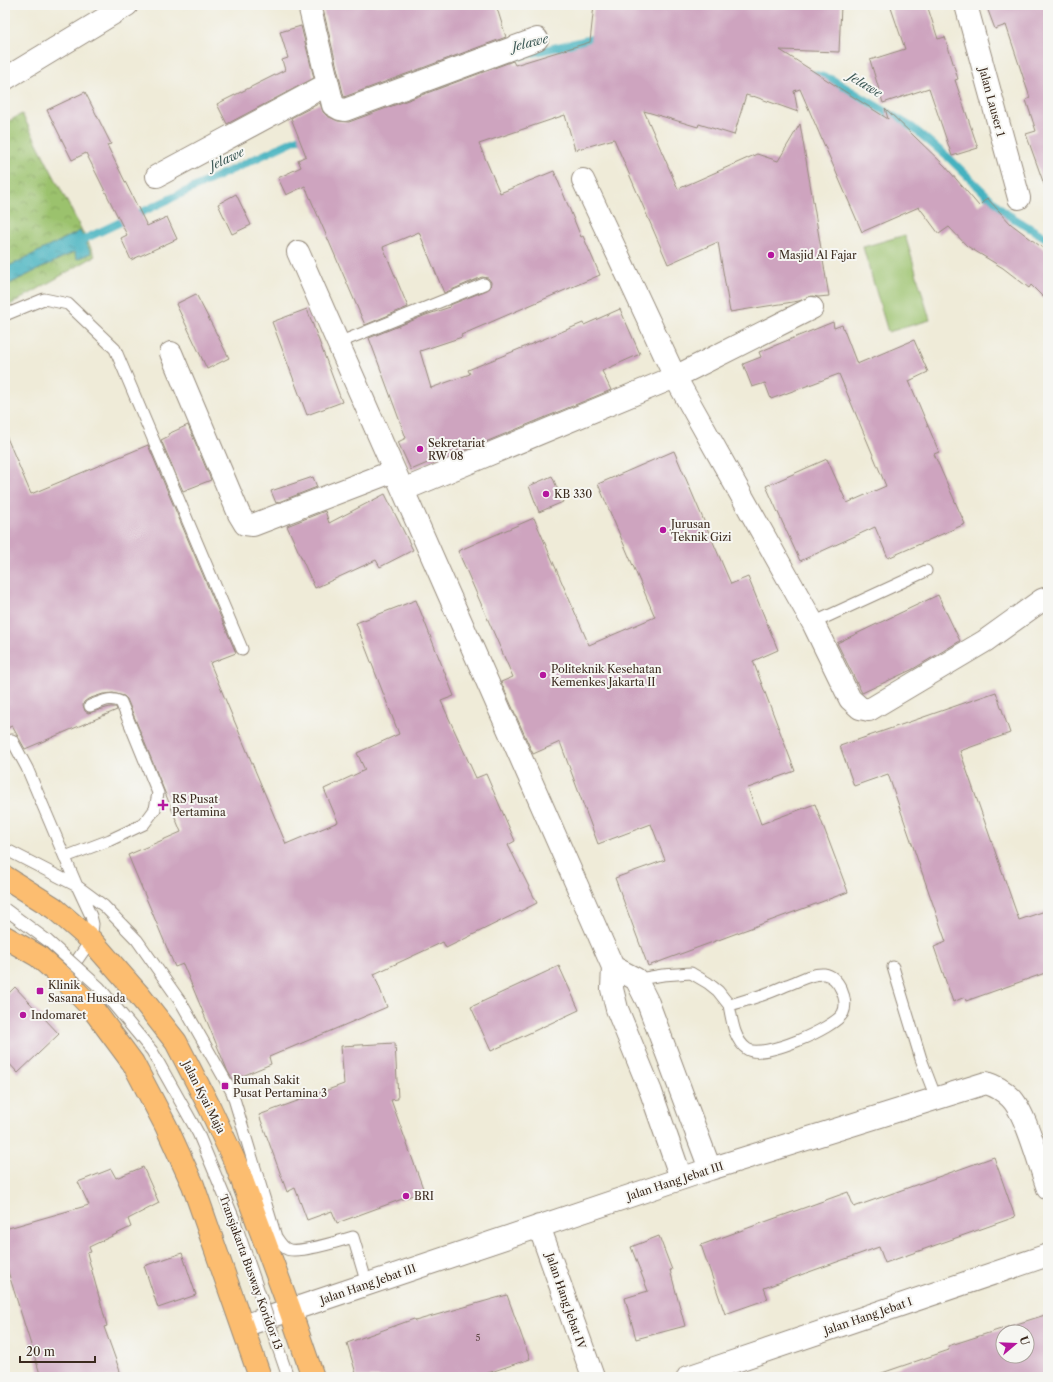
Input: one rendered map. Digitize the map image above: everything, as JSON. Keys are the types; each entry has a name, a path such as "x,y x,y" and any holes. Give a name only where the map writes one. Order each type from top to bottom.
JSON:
{"main road":[{"name":"Jalan Kyai Maja","path":"5,878 92,932 176,1042 210,1108 236,1164 313,1377"},
{"path":"5,937 38,956 64,979 93,1010 133,1063 166,1126 193,1185 260,1377"}],"street":[{"path":"5,79 127,5"},
{"path":"309,5 333,105 345,110 537,39"},
{"name":"Jalan Lauser 1","path":"966,5 1019,198"},
{"path":"157,176 328,84"},
{"path":"583,180 674,377 813,623 850,700 860,708 869,710 985,641 1042,600 1048,598"},
{"path":"298,252 613,967 612,989 617,1009 650,1092 681,1178"},
{"path":"171,353 239,514 245,524 252,525 399,481 674,377 812,308"},
{"path":"613,967 636,978 648,1003 710,1168"},
{"name":"Jalan Hang Jebat III","path":"243,1326 710,1168 986,1083 998,1087 1012,1098 1021,1113 1048,1189"},
{"name":"Jalan Hang Jebat IV","path":"539,1226 592,1377"},
{"name":"Jalan Hang Jebat I","path":"688,1377 1048,1255"}],"lane":[{"path":"338,343 484,284"},
{"path":"5,315 44,299 68,304 115,349 242,649"},
{"path":"813,623 926,571"},
{"path":"65,857 110,840 144,824 155,810 158,793 121,702 115,699 109,699 90,706"},
{"path":"11,740 27,768 76,886 91,916 92,932 64,979"},
{"path":"5,849 76,886 104,906 137,940 182,1004 232,1092 276,1237 282,1246 287,1250 302,1249 353,1238 367,1284"},
{"name":"Transjakarta Busway Koridor 13","path":"5,909 48,941 99,987 152,1051 198,1133 231,1212 288,1377"},
{"path":"893,967 936,1098"},
{"path":"612,989 636,978 691,973 708,982 718,991 729,1005 733,1026 738,1039 748,1050 759,1052 787,1045 822,1029 838,1020 846,1005 842,990 831,977 824,974 809,976 755,998 729,1005"}],"green space":[{"path":"22,114 95,256 5,308 5,123"},
{"path":"905,235 930,320 888,332 863,247"}],"water":[{"path":"80,231 91,253 77,259 74,252 5,286 5,268"}],"building":[{"path":"322,5 496,5 506,37 344,97"},
{"path":"594,5 841,5 839,52 780,50 888,119 885,108 945,166 979,206 987,198 1011,224 1048,252 1048,302 1031,285 1029,288 1003,268 967,246 949,227 939,234 919,207 862,232 800,89 794,91 798,112 753,96 746,95 734,135 699,124 698,127 644,111 678,189 757,154 778,161 800,124 829,296 812,296 799,301 730,312 718,242 668,264 614,139 575,150 565,115 479,144 500,193 554,171 581,237 583,236 600,275 461,335 462,337 420,351 431,388 470,374 468,370 583,323 584,325 620,309 640,354 602,371 611,390 459,453 458,450 411,470 398,442 406,438 369,338 450,307 450,305 487,290 490,288 491,282 488,278 482,277 444,293 419,232 383,247 408,307 365,325 305,186 286,195 278,178 301,167 298,160 306,156 291,118 320,103 323,112 327,116 338,121 349,122 513,61 515,65 590,42"},
{"path":"890,5 927,5 938,39 945,37 958,79 955,80 978,148 952,156 929,88 883,103 870,60 905,49"},
{"path":"986,5 1048,5 1048,187 1045,187 1026,134 1036,131 1026,100 1030,98 1006,25 995,29"},
{"path":"301,26 314,78 227,124 217,104 285,70 282,60 288,58 280,32"},
{"path":"85,92 111,144 107,145 147,226 167,217 177,239 131,260 121,238 127,235 86,153 72,160 47,110"},
{"path":"236,194 251,225 232,234 218,204"},
{"path":"196,294 229,358 207,369 176,304"},
{"path":"307,309 342,402 307,415 272,322"},
{"path":"833,322 834,328 842,325 857,364 914,340 928,372 909,381 939,452 934,454 965,524 888,558 875,527 800,561 766,486 827,459 847,503 886,486 839,374 771,399 765,383 752,387 743,364 761,357 759,352"},
{"path":"188,425 211,480 183,491 161,440 169,436 168,434"},
{"path":"5,433 31,494 148,445 236,653 210,663 286,844 338,822 324,789 365,770 357,753 399,734 356,623 416,600 454,696 441,701 476,778 486,774 515,841 508,845 537,903 446,948 443,942 374,974 387,1007 269,1057 271,1064 233,1080 228,1072 183,964 175,967 128,855 181,832 127,699 124,696 113,693 103,694 88,699 83,705 85,711 88,713 110,707 116,707 117,710 25,749 12,726 5,729"},
{"path":"674,451 731,584 748,577 778,650 753,661 795,771 748,788 761,824 815,804 848,892 648,966 615,878 665,860 651,824 598,844 560,742 533,754 501,682 513,677 458,551 534,518 589,645 655,617 598,484"},
{"name":"KB 330","path":"552,476 563,502 539,512 529,486"},
{"path":"313,477 317,487 276,503 271,491"},
{"path":"385,494 413,550 380,567 376,560 315,588 287,526 325,511 329,523"},
{"path":"938,595 960,641 913,669 862,693 837,643"},
{"path":"996,692 1010,733 960,751 1019,920 1048,910 1048,972 966,1001 965,997 953,1002 934,947 946,942 888,774 854,786 840,746"},
{"path":"559,966 579,1010 491,1051 471,1007"},
{"name":"Indomaret","path":"15,987 59,1034 18,1073 5,1059 5,997"},
{"path":"395,1043 398,1099 391,1100 424,1191 337,1223 332,1211 307,1220 295,1188 287,1192 259,1115 344,1084 341,1046"},
{"path":"994,1157 1015,1217 885,1263 879,1247 764,1288 768,1299 725,1314 701,1245 848,1192 854,1207"},
{"path":"143,1167 159,1203 128,1219 131,1227 89,1247 91,1252 87,1253 107,1326 104,1327 122,1377 41,1377 5,1262 5,1229 89,1205 78,1182 111,1169 116,1178"},
{"path":"659,1236 672,1270 670,1270 685,1326 636,1339 625,1298 648,1291 631,1247"},
{"path":"182,1253 196,1295 158,1308 144,1266"},
{"path":"507,1295 530,1359 476,1377 357,1377 347,1343 414,1319 415,1321"},
{"path":"1048,1314 1048,1377 880,1377 879,1374 949,1350 948,1346 995,1331 995,1364 1035,1364 1035,1324 1017,1324"}],"waterway":[{"name":"Jelawe","path":"519,56 601,37"},
{"name":"Jelawe","path":"811,74 831,79 913,128 950,159 1005,213 1048,239"},
{"name":"Jelawe","path":"74,244 308,134"}],"place":[{"name":"Masjid Al Fajar","path":"771,255"},
{"name":"Sekretariat RW 08","path":"420,449"},
{"name":"KB 330","path":"546,494"},
{"name":"Jurusan Teknik Gizi","path":"663,530"},
{"name":"Politeknik Kesehatan Kemenkes Jakarta II","path":"543,675"},
{"name":"RS Pusat Pertamina","path":"163,805"},
{"name":"Klinik Sasana Husada","path":"40,991"},
{"name":"Indomaret","path":"23,1015"},
{"name":"Rumah Sakit Pusat Pertamina 3","path":"225,1086"},
{"name":"BRI","path":"406,1196"}]}
